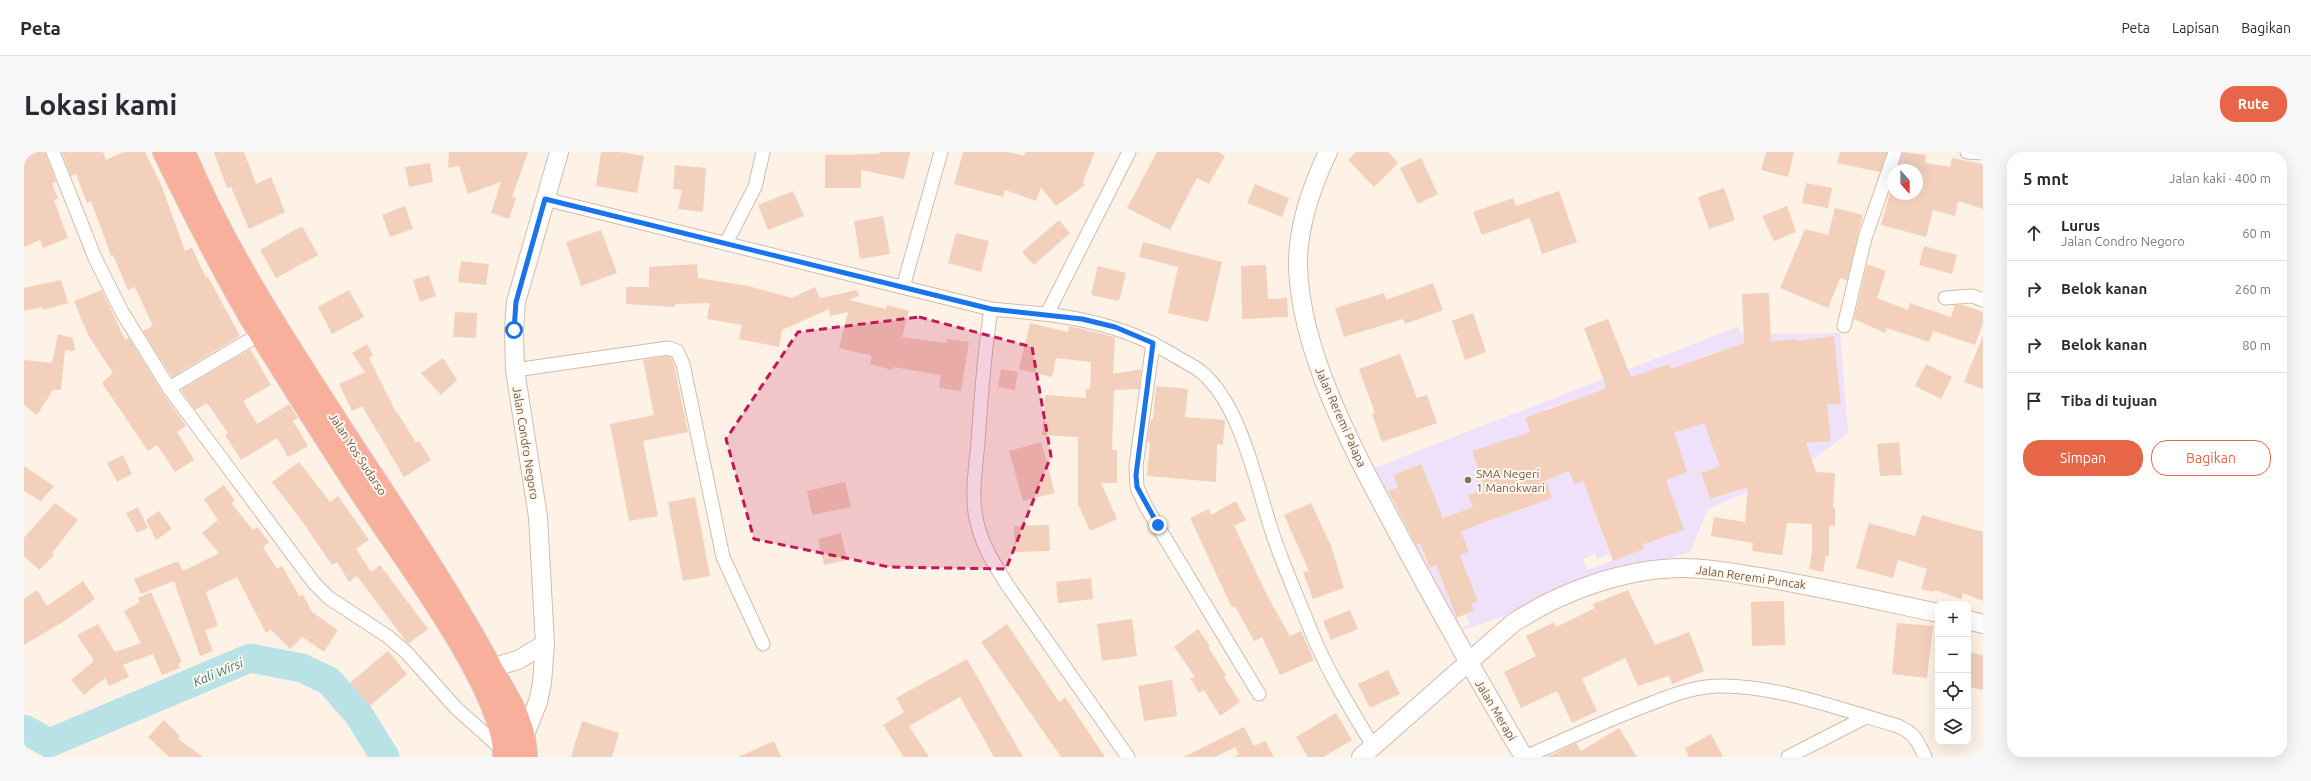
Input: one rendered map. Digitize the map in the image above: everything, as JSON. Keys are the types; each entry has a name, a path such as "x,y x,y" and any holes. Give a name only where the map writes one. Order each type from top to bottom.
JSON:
{"highway":[{"name":"Jalan Yos Sudarso","path":"164,152 198,225 260,334 467,625 507,693 525,747"},
{"name":"Jalan Yos Sudarso","path":"184,152 229,249 348,456 465,653 498,723 504,754"}],"street":[{"path":"53,152 95,258 122,312 169,388 314,583 329,598 386,636 406,652 456,708 504,754"},
{"name":"Jalan Condro Negoro","path":"525,747 539,695 545,644 538,517 515,370 514,330 516,302 559,152"},
{"path":"726,243 755,187 763,152"},
{"path":"903,287 941,152"},
{"path":"1047,314 1129,152"},
{"name":"Jalan Reremi Palapa","path":"1328,152 1309,195 1301,235 1298,266 1302,311 1317,362 1356,453 1468,663"},
{"path":"1844,326 1866,238 1895,152"},
{"path":"1967,152 1983,153"},
{"path":"545,199 991,309 1082,319 1115,327 1153,343 1200,371 1217,391 1231,412 1240,433 1274,537 1312,633 1367,752"},
{"path":"1945,298 1972,296 1983,300"},
{"path":"991,309 985,349 975,476 976,516 982,540 990,559 1008,586 1128,757"},
{"path":"169,388 260,334"},
{"path":"1153,343 1136,466 1137,487 1145,505 1259,694"},
{"path":"515,370 668,348 676,352 683,364 723,557 763,644"},
{"name":"Jalan Reremi Puncak","path":"1367,752 1513,623 1540,606 1602,583 1650,571 1684,568 1715,570 1829,589 1935,613"},
{"path":"1971,621 1983,624"},
{"path":"491,668 518,660 545,644"},
{"name":"Jalan Merapi","path":"1468,663 1525,757"},
{"path":"1525,757 1616,717 1683,691 1707,687 1728,686 1774,692 1898,726 1913,734 1917,739 1925,757"},
{"path":"1788,757 1866,717"}],"highlighted area":[{"path":"919,317 1032,347 1051,456 1006,569 889,567 754,539 726,439 798,332"}],"shaded area":[{"name":"SMA Negeri 1 Manokwari","path":"1737,327 1742,334 1840,333 1848,433 1799,470 1708,509 1690,552 1457,632 1409,549 1374,468","holes":["1834,336 1841,404 1816,407","1797,339 1799,364 1750,342","1741,344 1749,368 1679,366","1669,364 1677,386 1612,409 1604,387","1596,393 1552,429 1545,409","1678,403 1687,429 1594,461","1544,412 1531,436 1525,418","1828,416 1830,441 1806,443 1804,418","1527,433 1536,461 1473,451","1675,437 1687,472 1632,492","1747,457 1756,484 1710,499 1701,473","1556,461 1684,530 1642,545 1644,549 1587,570 1583,559 1595,554 1597,559 1610,554 1583,481 1574,484 1569,471 1561,474","1421,464 1448,532 1409,547 1387,492 1398,487 1393,475","1541,468 1552,498 1478,525 1450,529 1446,517 1473,507 1468,495","1463,536 1469,552 1460,555 1478,601 1471,604 1474,610 1466,614 1470,624 1461,628 1436,565 1430,568 1423,552"]}],"building":[{"path":"24,152 45,152 56,182 52,183 58,198 54,200 68,238 43,248 40,240 24,247"},
{"path":"62,152 103,152 106,160 124,152 145,152 162,187 185,251 192,248 206,278 208,277 240,336 172,377 143,331 153,326 135,287 128,290 113,255 111,256 91,201 87,203 76,174 71,176"},
{"path":"214,152 244,152 256,184 271,177 285,212 249,229 231,187 227,188"},
{"path":"449,152 528,152 512,197 516,198 509,219 491,213 501,182 468,194 459,166 448,168"},
{"path":"601,152 620,152 644,156 637,193 596,186"},
{"path":"880,152 910,152 904,179 861,170 861,188 825,188 825,155 879,154"},
{"path":"963,152 1008,152 1024,156 1026,152 1095,152 1083,182 1085,185 1056,206 1041,187 1036,201 1005,190 1003,197 954,184"},
{"path":"1157,152 1218,152 1225,156 1209,184 1197,178 1170,230 1127,208"},
{"path":"1356,152 1388,152 1398,163 1374,187 1348,160"},
{"path":"1766,152 1794,152 1788,177 1761,170"},
{"path":"1840,152 1887,152 1880,172 1837,163"},
{"path":"1903,152 1926,155 1925,163 1950,167 1952,158 1983,164 1983,209 1958,201 1955,216 1933,210 1926,237 1881,225 1888,200 1923,200 1923,164 1899,164"},
{"path":"1421,158 1438,194 1418,204 1400,168"},
{"path":"430,163 433,182 409,187 405,167"},
{"path":"675,165 706,168 703,212 678,209 682,190 673,189"},
{"path":"1806,183 1832,188 1828,208 1802,203"},
{"path":"1255,184 1289,198 1282,217 1247,203"},
{"path":"1724,188 1735,220 1709,229 1698,197"},
{"path":"793,191 804,216 768,230 758,205"},
{"path":"1559,191 1577,242 1542,254 1530,218 1482,235 1473,212 1513,198 1516,206"},
{"path":"405,206 413,229 390,237 382,215"},
{"path":"1787,206 1796,232 1774,241 1762,216"},
{"path":"1835,208 1863,215 1847,280 1840,278 1828,308 1780,288 1805,229 1828,235"},
{"path":"883,216 890,254 860,259 854,221"},
{"path":"1059,220 1070,233 1034,265 1022,252"},
{"path":"302,226 318,255 276,278 260,250"},
{"path":"601,230 617,273 581,286 566,242"},
{"path":"956,233 989,241 981,272 948,263"},
{"path":"1143,242 1222,262 1208,322 1168,313 1178,267 1139,257"},
{"path":"1924,246 1957,255 1952,274 1919,265"},
{"path":"461,261 489,264 486,285 458,282"},
{"path":"697,264 698,278 748,286 792,298 815,287 820,298 857,290 859,296 849,300 886,309 887,305 909,311 902,337 946,343 947,339 969,342 961,391 939,388 941,375 893,367 892,370 870,364 872,356 839,348 848,312 830,316 829,309 782,330 779,347 739,339 742,325 707,319 710,303 675,304 675,307 626,304 626,287 649,287 649,267"},
{"path":"1867,264 1886,271 1877,298 1908,310 1910,303 1951,317 1955,305 1963,305 1983,312 1983,323 1975,345 1933,331 1929,342 1887,328 1885,333 1854,319"},
{"path":"1266,265 1268,299 1287,298 1288,317 1242,319 1241,266"},
{"path":"1098,266 1126,273 1119,301 1091,295"},
{"path":"429,275 436,296 420,302 413,280"},
{"path":"61,280 68,303 43,310 42,307 24,311 24,288"},
{"path":"1433,283 1443,310 1405,324 1403,319 1344,337 1335,308 1384,293 1386,300"},
{"path":"102,290 125,340 129,338 162,392 186,426 177,432 194,460 175,472 157,445 148,451 102,383 113,373 88,335 74,301"},
{"path":"349,290 364,317 332,334 318,307"},
{"path":"1769,293 1771,341 1797,339 1797,341 1834,336 1841,404 1827,405 1831,441 1806,443 1816,472 1835,473 1833,508 1835,508 1835,526 1829,526 1829,556 1826,556 1823,572 1809,569 1812,551 1812,524 1787,523 1782,555 1752,551 1753,543 1711,536 1714,517 1745,522 1748,487 1710,499 1701,473 1720,466 1704,423 1674,433 1687,472 1666,480 1684,530 1642,545 1644,549 1613,561 1583,481 1574,484 1569,471 1546,480 1552,498 1461,531 1469,552 1460,555 1478,601 1471,604 1474,610 1457,618 1436,565 1430,568 1420,543 1416,545 1388,491 1398,487 1393,475 1421,464 1443,518 1473,507 1468,495 1485,489 1472,451 1530,432 1525,418 1605,389 1604,387 1606,386 1584,328 1608,319 1631,377 1669,364 1671,369 1744,343 1742,294"},
{"path":"455,312 477,313 476,338 453,337"},
{"path":"1473,313 1486,352 1465,360 1452,321"},
{"path":"1030,323 1068,332 1069,326 1115,337 1113,374 1141,369 1139,389 1114,390 1112,450 1117,450 1117,483 1101,483 1117,519 1090,531 1078,504 1078,437 1042,435 1045,395 1086,398 1086,389 1090,389 1091,362 1056,358 1052,377 1019,369"},
{"path":"58,334 73,338 75,351 65,350 61,390 53,390 37,415 24,405 24,360 52,363"},
{"path":"1983,336 1983,389 1964,382"},
{"path":"367,344 373,355 369,358 396,412 416,443 419,441 431,460 404,477 362,406 352,411 339,384 365,372 352,353"},
{"path":"250,349 271,385 243,401 257,424 289,404 298,418 293,421 308,446 288,457 277,438 241,460 225,435 228,433 207,403 195,410 181,390"},
{"path":"1400,354 1417,398 1427,395 1437,423 1382,442 1372,414 1375,413 1359,369"},
{"path":"667,356 671,357 674,365 688,432 643,441 658,516 629,521 610,424 654,415 643,360"},
{"path":"443,358 457,380 441,395 421,373"},
{"path":"1926,364 1952,377 1941,399 1915,386"},
{"path":"1001,369 1018,372 1015,390 998,387"},
{"path":"1156,386 1188,389 1185,417 1225,420 1223,445 1217,444 1216,482 1147,476 1150,442 1147,442 1151,419 1153,419"},
{"path":"1041,442 1055,493 1023,501 1009,451"},
{"path":"1899,442 1902,475 1880,476 1877,444"},
{"path":"123,455 132,474 117,482 107,463"},
{"path":"299,462 330,502 338,496 369,540 356,549 371,572 380,565 428,629 408,644 357,576 349,582 337,562 332,565 302,521 272,482"},
{"path":"24,466 54,486 41,501 24,491"},
{"path":"845,482 851,507 812,515 807,491"},
{"path":"224,485 235,501 231,503 253,530 257,527 269,542 263,547 277,569 282,566 299,596 303,595 312,612 338,630 324,652 302,637 290,649 271,630 266,633 237,577 206,592 218,626 205,630 213,651 200,656 174,581 141,594 134,579 178,561 183,571 219,553 202,533 218,520 204,499"},
{"path":"695,497 710,576 683,581 668,502"},
{"path":"1236,501 1246,520 1234,526 1269,599 1290,636 1301,631 1314,660 1280,675 1262,637 1254,641 1235,606 1232,608 1190,518 1209,509 1211,515"},
{"path":"55,503 78,520 52,553 54,555 39,570 24,556 24,538"},
{"path":"1311,503 1331,546 1344,588 1313,599 1303,572 1309,571 1284,515"},
{"path":"138,507 148,528 137,533 126,513"},
{"path":"159,511 172,529 156,540 146,520"},
{"path":"1922,515 1983,532 1983,601 1963,593 1961,599 1935,590 1934,592 1921,589 1927,569 1898,560 1893,578 1856,568 1869,523 1915,536"},
{"path":"1049,525 1050,551 1015,552 1014,526"},
{"path":"841,533 847,560 824,565 818,539"},
{"path":"1091,578 1093,599 1058,603 1056,582"},
{"path":"83,581 95,599 63,622 24,645 24,599 37,590 47,606"},
{"path":"1628,590 1655,645 1689,632 1704,671 1672,684 1669,676 1638,686 1625,658 1582,679 1597,711 1572,723 1557,691 1521,708 1504,672 1536,656 1526,636 1554,622 1556,627 1595,608 1593,604"},
{"path":"151,592 182,662 178,664 180,668 162,675 153,654 123,665 129,677 109,686 105,678 84,695 71,680 94,661 77,635 98,624 115,652 141,643 124,611 140,602 138,598"},
{"path":"1784,601 1785,645 1752,646 1751,602"},
{"path":"1350,610 1358,629 1331,640 1323,621"},
{"path":"1132,619 1137,656 1102,661 1097,624"},
{"path":"1897,623 1933,626 1927,678 1892,674"},
{"path":"1007,624 1059,702 1065,697 1105,757 1061,757 981,642"},
{"path":"1198,629 1210,646 1208,647 1226,675 1224,677 1240,702 1220,716 1204,690 1199,693 1190,678 1195,677 1174,647"},
{"path":"388,651 407,674 370,706 350,683"},
{"path":"1971,653 1983,655 1983,690 1971,688"},
{"path":"967,659 1023,757 994,757 960,697 909,726 929,757 904,757 883,725 904,712 896,698"},
{"path":"1388,670 1400,694 1370,708 1358,684"},
{"path":"1172,680 1177,716 1144,721 1138,686"},
{"path":"1336,713 1352,740 1323,757 1308,757 1296,737"},
{"path":"164,720 180,736 178,739 203,757 169,757 148,737"},
{"path":"582,721 619,733 612,757 571,757"},
{"path":"1244,727 1254,746 1265,741 1274,757 1234,757 1239,754 1235,747 1215,757 1184,757"},
{"path":"1619,728 1637,757 1547,757 1576,743 1581,751"},
{"path":"1711,734 1723,757 1689,757 1685,748"},
{"path":"774,741 781,757 738,757"}],"waterway":[{"name":"Kali Wirsi","path":"24,729 49,743 250,658 302,668 329,681 359,715 385,757"}],"place":[{"name":"SMA Negeri 1 Manokwari","path":"1468,480"}],"route":[{"path":"514,330 516,302 545,199 991,309 1082,319 1115,327 1153,343 1136,475 1137,487 1145,505 1158,525"}]}
